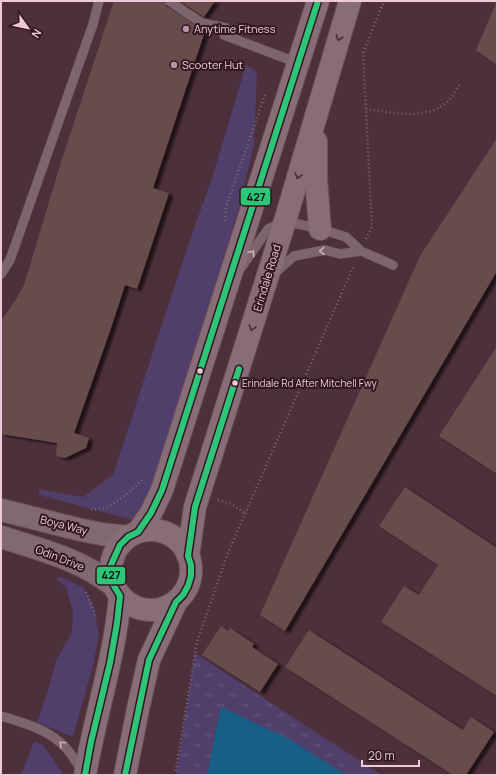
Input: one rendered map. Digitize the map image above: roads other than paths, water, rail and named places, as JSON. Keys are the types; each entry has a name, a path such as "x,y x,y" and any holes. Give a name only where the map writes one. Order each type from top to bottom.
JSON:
{"main road":[{"path":"85,775 115,636 117,591 111,576 113,560 120,545 133,535 151,513 162,490 318,1"},
{"name":"Erindale Road","path":"188,556 195,507 285,221 350,1"},
{"path":"318,110 316,178 320,229"},
{"name":"Boya Way","path":"1,510 101,534 133,535"},
{"name":"Erindale Road","path":"117,591 132,606 146,610 157,610 176,602 183,595 191,576 191,566 188,556 183,546 176,539 168,534 153,531 133,535"},
{"name":"Odin Drive","path":"1,537 79,563 100,575 117,591"},
{"name":"Erindale Road","path":"125,775 149,660 176,602"}],"lane":[{"path":"1,274 10,260 93,24 99,1"},
{"path":"169,1 202,23 225,31 298,63"},
{"path":"228,284 268,229 285,221 346,237 361,251 393,266"},
{"path":"266,283 294,256 325,250 340,254 361,251"},
{"path":"1,716 38,728 51,735 65,747 85,775"}],"water":[{"path":"221,707 289,739 346,775 207,775"}],"place":[{"name":"Anytime Fitness","path":"186,29"},
{"name":"Scooter Hut","path":"174,65"},
{"name":"Erindale Rd After Mitchell Fwy","path":"235,383"}]}
